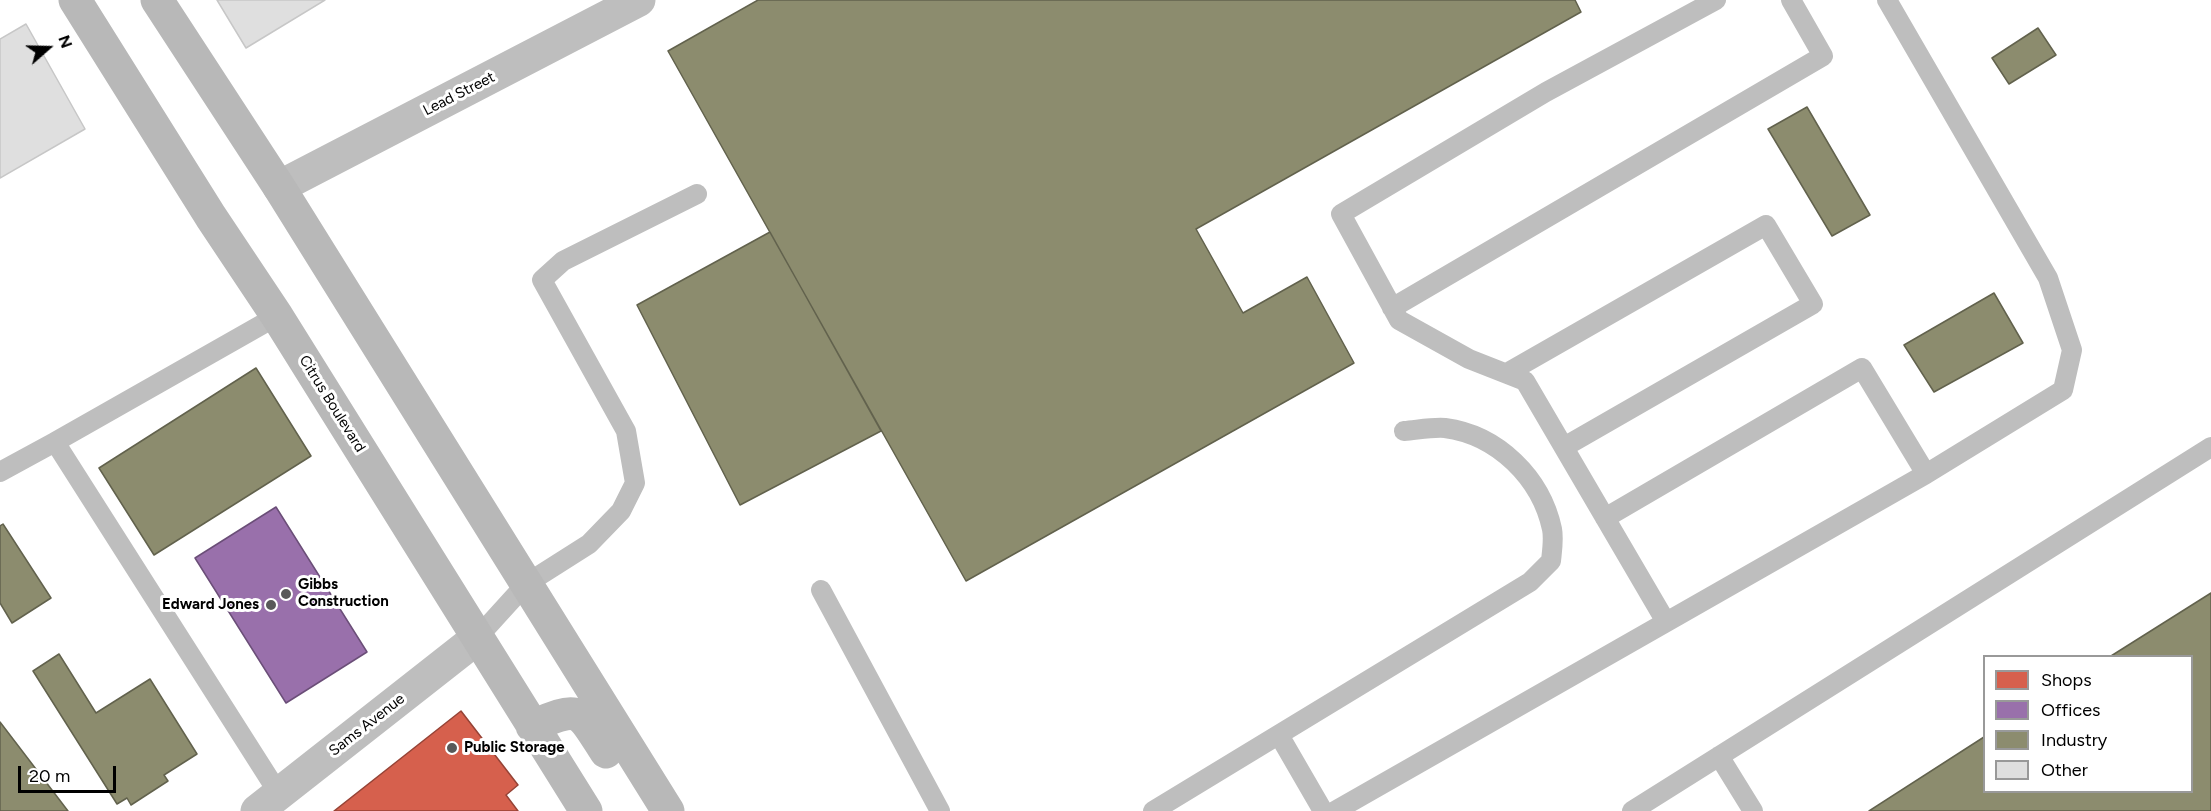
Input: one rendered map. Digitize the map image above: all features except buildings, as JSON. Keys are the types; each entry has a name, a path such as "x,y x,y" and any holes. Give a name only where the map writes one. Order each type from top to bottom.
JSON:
{"street":[{"name":"Citrus Boulevard","path":"75,0 211,217 277,315 476,639 586,811"},
{"path":"157,0 279,187 668,811"},
{"name":"Lead Street","path":"279,187 639,0"},
{"name":"Sams Avenue","path":"268,803 476,639"},
{"path":"532,726 562,713 576,713 583,716 645,811"}],"lane":[{"path":"1666,622 1525,381 1468,358 1399,320 1341,214 1546,92 1716,0"},
{"path":"1392,308 1823,56 1791,0"},
{"path":"1335,811 1926,474 2063,390 2072,350 2048,278 1887,0"},
{"path":"476,639 526,584 589,544 621,511 635,483 626,431 542,279 563,261 697,194"},
{"path":"1507,373 1766,225 1813,304 1564,447"},
{"path":"0,472 277,315"},
{"path":"1605,518 1862,368 1926,474"},
{"path":"1153,811 1530,582 1551,561 1553,531 1538,490 1521,469 1487,440 1444,428 1404,431"},
{"path":"55,442 268,803"},
{"path":"1632,811 1657,804 1719,756 2211,447"},
{"path":"821,590 940,811"},
{"path":"1279,735 1323,811"},
{"path":"1719,756 1753,811"}],"place":[{"name":"Gibbs Construction","path":"286,594"},
{"name":"Edward Jones","path":"271,605"},
{"name":"Public Storage","path":"452,748"}]}
